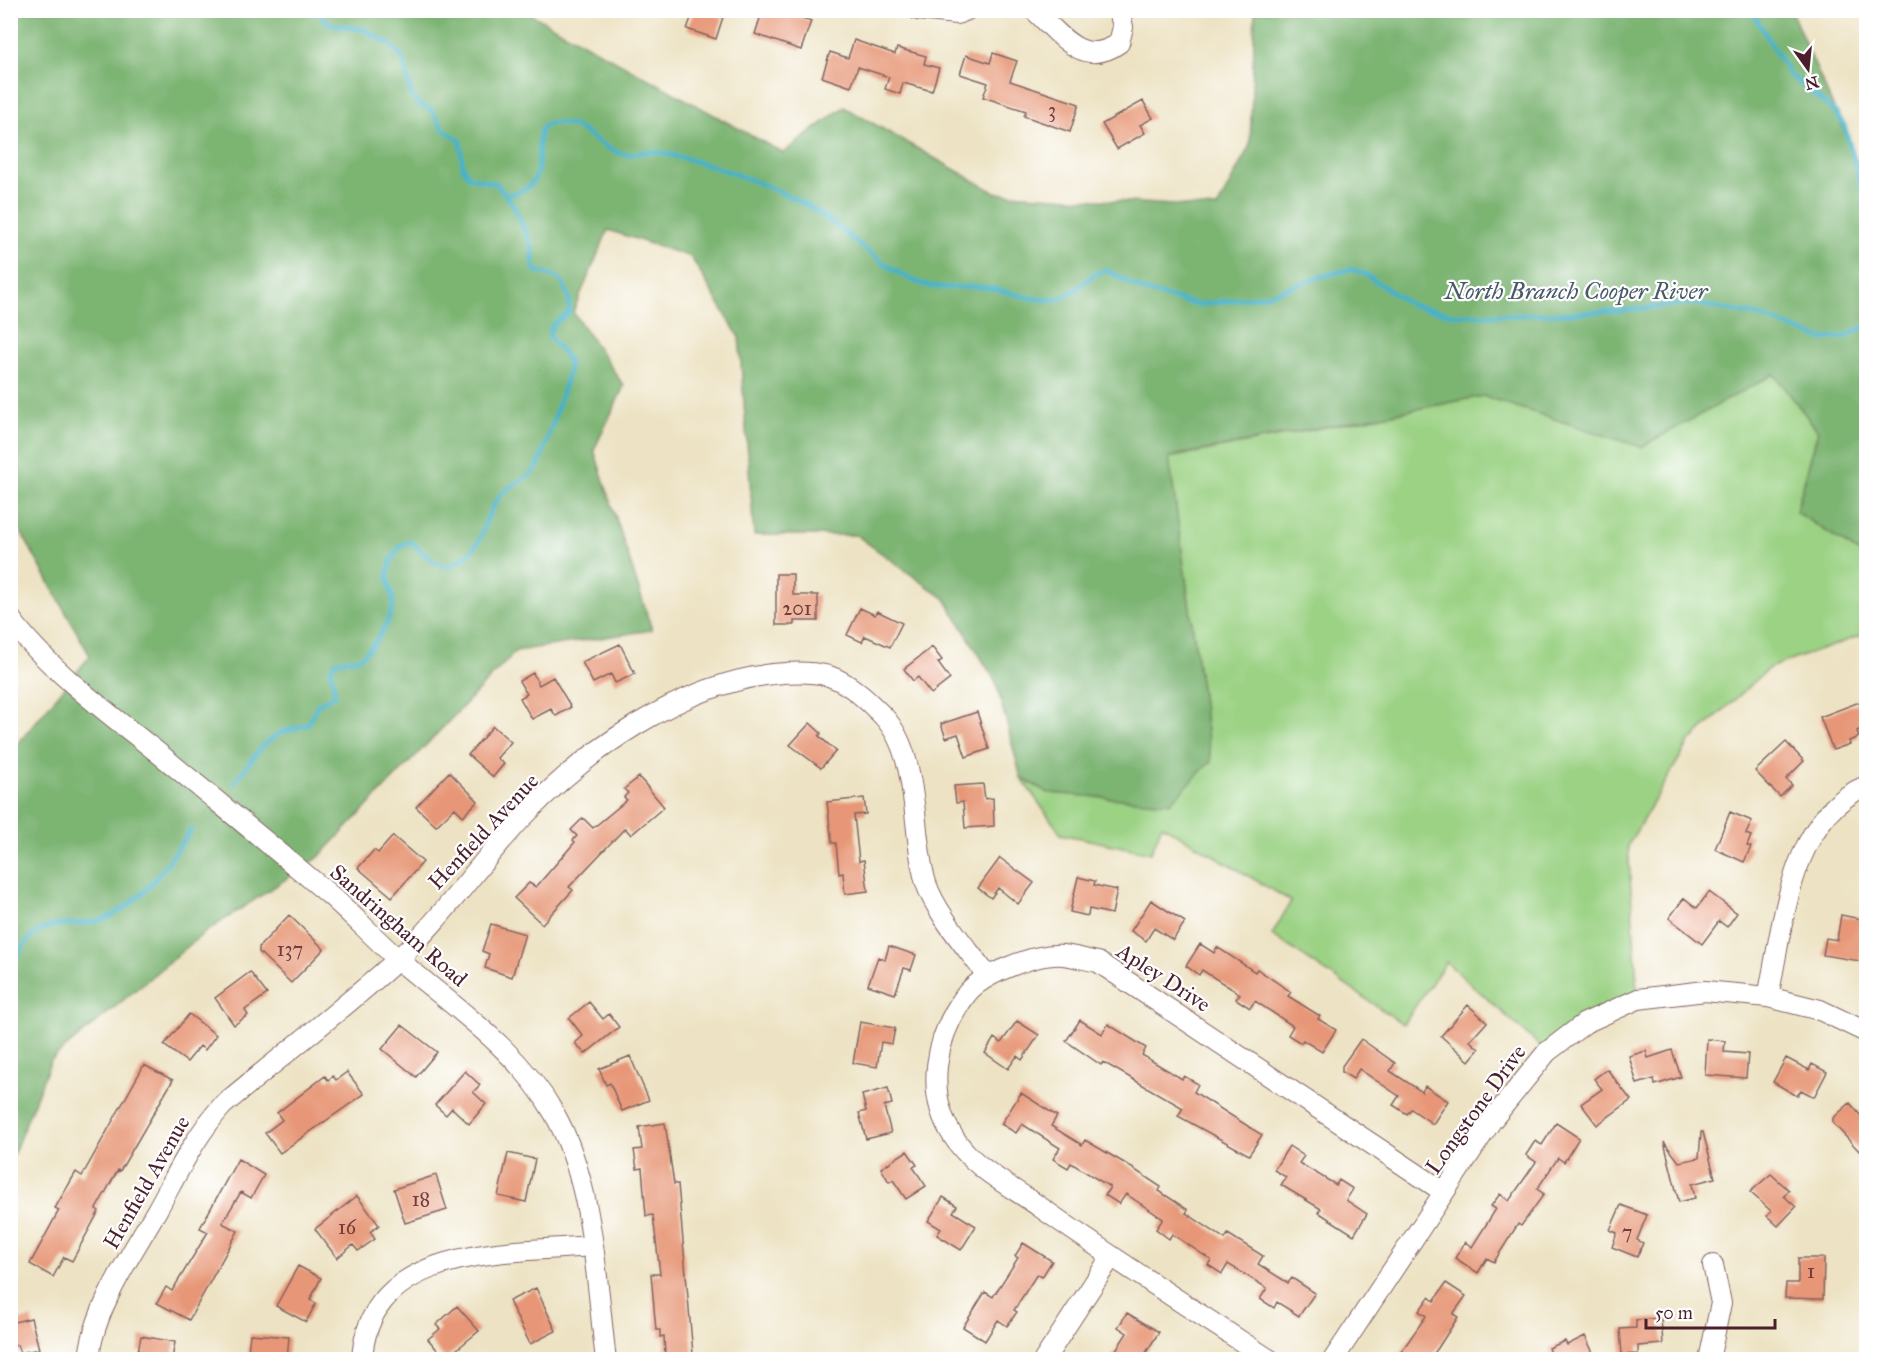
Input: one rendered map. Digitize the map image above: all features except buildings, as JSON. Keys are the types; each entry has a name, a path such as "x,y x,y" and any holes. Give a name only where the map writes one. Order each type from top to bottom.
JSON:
{"street":[{"path":"918,10 957,14 967,10"},
{"path":"1034,10 1073,47 1090,53 1107,51 1119,43 1123,27 1119,10"},
{"name":"Sandringham Road","path":"10,618 38,649 82,690 331,896 398,959 492,1037 534,1082 555,1114 572,1151 581,1182 592,1246 606,1359"},
{"name":"Henfield Avenue","path":"89,1359 90,1347 102,1312 205,1125 223,1105 398,959 521,818 551,790 618,736 653,714 701,693 748,677 795,672 829,676 852,688 885,719 900,746 914,798 925,880 931,896 988,977"},
{"path":"1768,998 1794,872 1816,829 1831,810 1856,790 1866,786"},
{"name":"Apley Drive","path":"1270,1359 1111,1257 972,1160 952,1135 941,1107 936,1066 939,1043 952,1014 968,992 988,977 1028,960 1062,955 1098,962 1444,1192"},
{"name":"Longstone Drive","path":"1334,1359 1492,1120 1547,1052 1585,1023 1638,999 1705,991 1768,998 1820,1010 1866,1032"},
{"path":"362,1359 366,1332 384,1302 408,1279 430,1266 468,1256 592,1246"},
{"path":"1044,1359 1111,1257"},
{"path":"1709,1359 1721,1304 1713,1265"}],"green space":[{"path":"11,11 525,11 783,153 844,107 996,193 1217,208 1250,145 1255,11 1791,11 1862,172 1866,174 1866,557 1796,512 1818,431 1774,374 1641,447 1483,396 1169,457 1211,761 1170,803 1049,793 1021,778 996,682 945,599 856,535 754,535 739,337 691,257 608,230 573,312 624,386 594,450 652,630 516,651 318,858 204,933 51,1060 11,1160 11,752 90,656 11,514"},
{"path":"1774,373 1818,431 1796,512 1866,557 1866,634 1769,668 1689,742 1628,845 1638,999 1547,1052 1446,962 1403,1024 1272,935 1291,901 1162,825 1151,853 1061,834 1021,778 1049,793 1211,761 1169,458 1483,396 1641,447"}],"waterway":[{"path":"234,783 263,745 280,733 308,724 318,704 335,695 331,669 336,661 359,658 376,641 392,609 393,599 388,570 391,560 401,545 411,542 434,562 448,567 462,559 477,545 490,511 497,500 510,487 536,469 555,417 569,365 566,356 549,335 553,325 569,312 569,299 563,283 557,277 534,270 532,247 514,206 497,184 469,177 463,168 460,140 443,129 431,109 419,105 411,95 404,61 391,45 365,30 330,24 314,10"},
{"path":"1751,10 1789,74 1835,112 1844,125 1866,202"},
{"name":"North Branch Cooper River","path":"506,195 524,190 534,180 538,168 540,132 546,125 558,123 575,127 623,154 651,152 689,159 725,170 777,191 810,207 876,258 909,279 934,287 981,287 1047,300 1070,294 1092,276 1106,270 1144,291 1199,305 1267,295 1351,269 1365,274 1411,305 1455,315 1620,311 1693,303 1760,316 1822,339 1844,337 1866,326"},
{"path":"10,968 28,940 41,930 105,919 132,903 154,880 191,830"}]}
